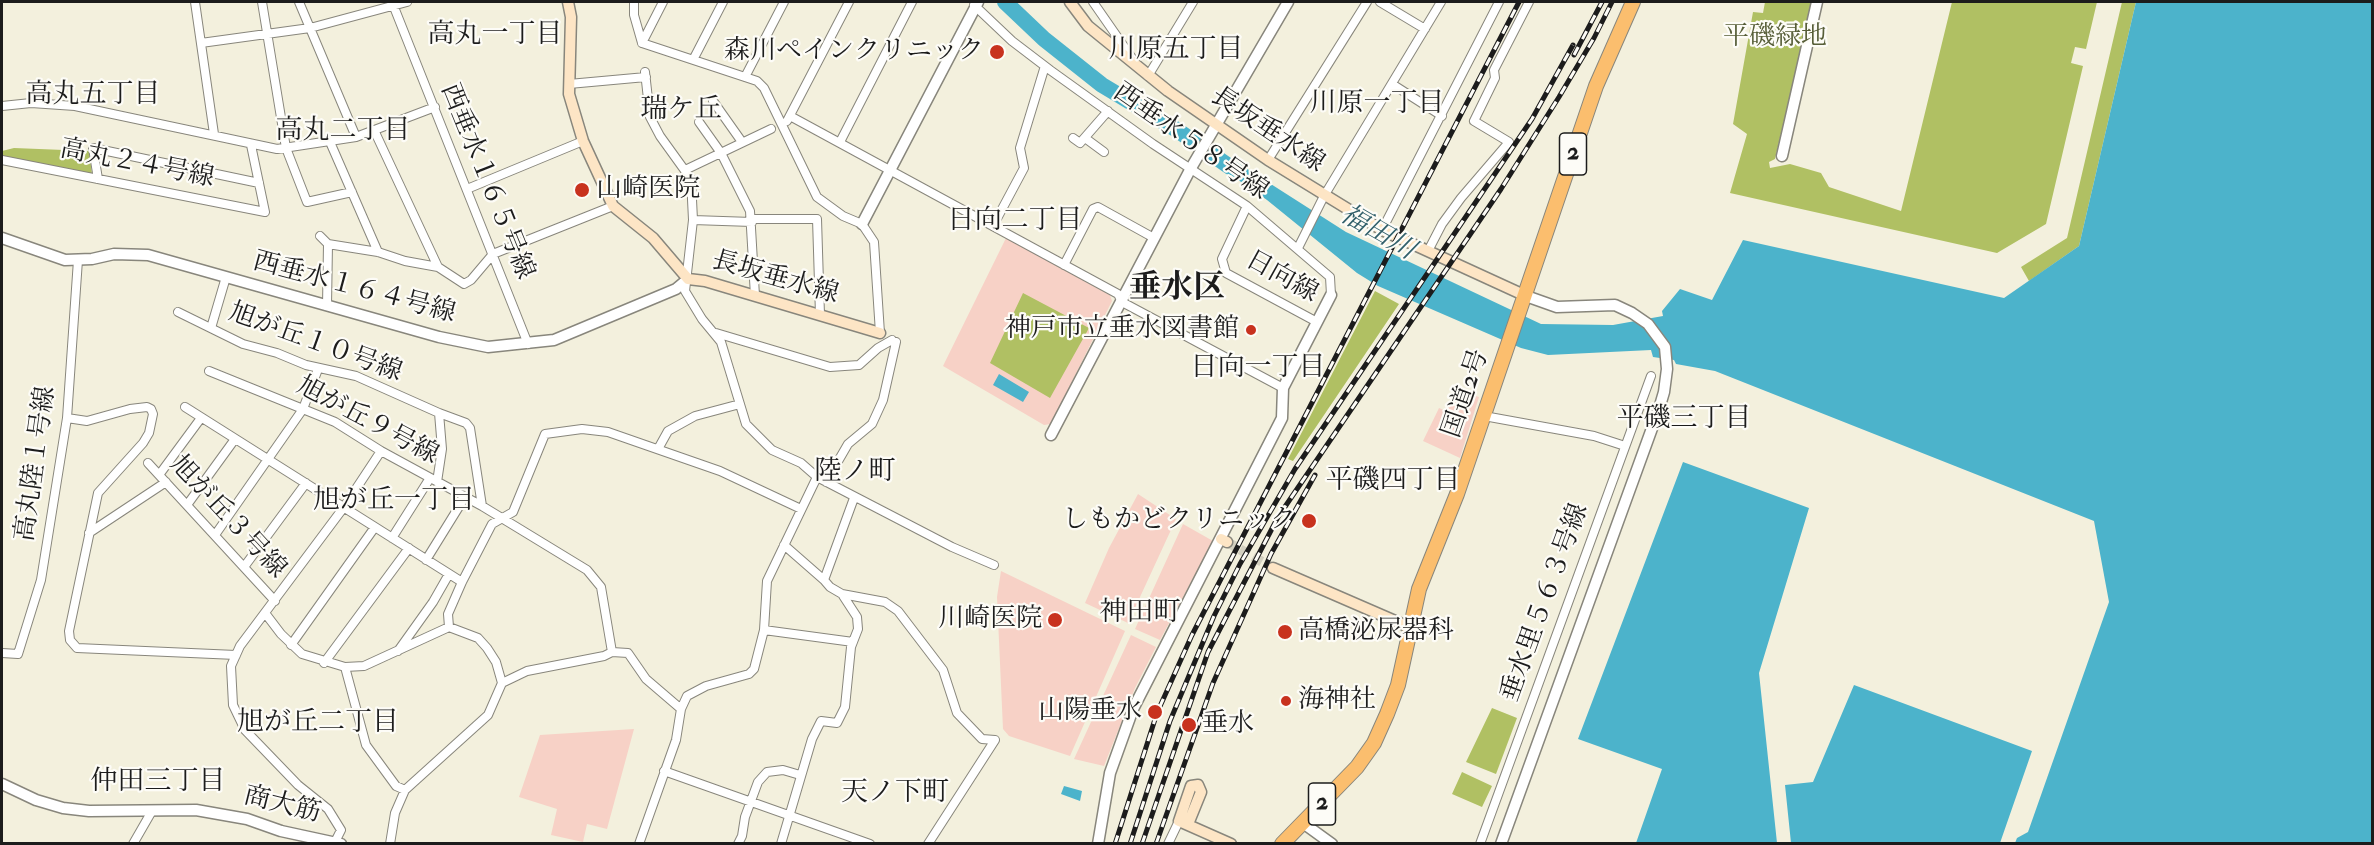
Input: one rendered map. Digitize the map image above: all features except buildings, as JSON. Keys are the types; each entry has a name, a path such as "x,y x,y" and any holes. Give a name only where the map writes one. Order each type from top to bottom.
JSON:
{"highway":[{"name":"国道2号","path":"1282,843 1337,789 1374,742 1398,685 1419,589 1485,416 1596,86 1633,2"}],"main road":[{"name":"長坂垂水線","path":"568,2 571,17 569,84 572,109 613,206 653,238 688,279 705,280 880,333"},
{"name":"長坂垂水線","path":"1070,2 1088,26 1148,75 1322,201 1526,296"},
{"path":"1273,568 1409,627"},
{"path":"1184,823 1231,843"}],"street":[{"path":"195,2 214,134"},
{"path":"262,2 286,148 307,202 352,192"},
{"path":"299,2 356,137"},
{"path":"201,43 310,28 407,2"},
{"path":"634,2 635,22 642,43"},
{"path":"642,43 663,2"},
{"path":"694,58 723,2"},
{"path":"745,77 784,2"},
{"path":"784,126 849,2"},
{"path":"840,142 912,2"},
{"path":"1093,2 1138,67"},
{"path":"1100,11 1106,2"},
{"path":"1148,75 1193,2"},
{"path":"1051,435 1192,164 1288,2"},
{"path":"1268,160 1367,2"},
{"path":"1380,2 1425,29"},
{"path":"1298,248 1322,201 1441,2"},
{"path":"1382,230 1499,2"},
{"path":"1428,251 1442,224 1461,198 1509,142 1474,121 1495,78 1494,70 1529,2"},
{"path":"1782,156 1817,2"},
{"path":"862,224 974,3"},
{"name":"西垂水５８号線","path":"974,3 1012,41 1045,66 1108,111 1192,164 1247,206 1330,277 1331,295"},
{"name":"西垂水１６５号線","path":"393,4 528,344"},
{"path":"642,43 694,58 745,77 764,88 817,197 826,206 862,224 874,242 880,333"},
{"path":"993,226 1024,168 1020,148 1045,66"},
{"path":"569,84 645,75 650,117 660,136 691,179 693,220 685,291 702,319 716,333 729,364 746,424 772,450 801,463 817,477 854,498 994,565"},
{"path":"1392,84 1442,116"},
{"path":"712,101 742,142"},
{"path":"2,106 31,103 75,106 214,134 251,145 286,148 356,137 435,107"},
{"path":"1072,138 1080,143 1108,111"},
{"path":"790,116 1118,294 1122,302 1283,388"},
{"path":"699,122 721,153 752,220 755,296"},
{"path":"685,170 771,129"},
{"path":"374,130 438,267 454,280 464,284 471,280 493,254 613,206"},
{"path":"1085,138 1104,152"},
{"path":"467,189 584,141"},
{"path":"330,142 378,252"},
{"path":"98,179 93,148 259,183 251,145"},
{"name":"高丸２４号線","path":"2,160 265,212 259,183"},
{"name":"日向線","path":"1247,206 1222,259 1226,273 1317,322"},
{"path":"1064,265 1093,209 1098,207 1154,238"},
{"path":"693,220 817,219 820,315"},
{"path":"320,236 328,244 378,252 405,261 438,267"},
{"name":"西垂水１６４号線","path":"2,238 52,257 78,260 114,254 148,255 439,338 488,347 554,340 676,290 688,279"},
{"path":"327,306 328,244"},
{"name":"高丸陸１号線","path":"2,652 18,654 41,580 67,418 72,316 78,260"},
{"path":"211,328 226,277"},
{"path":"1098,843 1110,773 1133,709 1224,540 1282,418 1283,388 1331,295"},
{"path":"1501,843 1636,475 1664,392 1665,347 1648,324 1615,305 1557,307 1526,296"},
{"name":"旭が丘１０号線","path":"178,312 243,344 277,352 318,369 356,376 466,423 470,428 482,506"},
{"path":"716,333 830,367 859,365 878,348 894,341 883,400 872,424 848,444 826,482"},
{"path":"215,536 303,409 318,369"},
{"name":"旭が丘９号線","path":"208,371 335,422 381,451 503,518 587,570 601,587 612,652"},
{"name":"垂水里５６３号線","path":"1480,843 1651,376"},
{"path":"658,450 668,431 695,416 740,405"},
{"path":"185,407 462,582"},
{"path":"67,418 87,421 139,408 151,409 153,414 153,422 143,443 98,493 69,632 70,640 76,648 236,655"},
{"path":"392,538 434,480 442,449 439,413"},
{"path":"1485,416 1594,436 1625,446"},
{"path":"159,475 201,418"},
{"path":"448,627 448,614 462,582 492,524 513,512 545,435 582,429 608,432 720,471 801,509"},
{"path":"187,505 235,439"},
{"path":"337,843 341,830 328,809 298,785 245,730 233,705 231,666 265,613 344,507 381,451"},
{"name":"旭が丘３号線","path":"148,463 275,601"},
{"path":"639,843 676,741 681,709 687,696 706,686 749,674 754,669 764,630 767,581 817,477"},
{"path":"89,533 166,482"},
{"path":"244,567 306,483"},
{"path":"426,560 465,497"},
{"path":"824,580 854,498"},
{"path":"291,645 375,527"},
{"path":"784,545 830,587 842,594 885,602 898,611 943,670 957,713 982,739 995,740 928,843"},
{"path":"324,663 409,549"},
{"path":"397,652 433,602 448,574"},
{"path":"781,843 800,775 821,721 834,724 843,714 853,642 858,629 857,617 842,594"},
{"path":"265,613 291,645 303,654 324,663 345,667 364,666 448,627 477,638 496,662 502,683 488,715 405,790 394,813 390,843"},
{"path":"764,630 853,642"},
{"path":"502,683 527,671 604,656 612,652 628,653 646,679 681,709"},
{"path":"345,667 366,745 396,786 405,790"},
{"path":"738,843 758,782 767,772 783,770 800,775"},
{"path":"664,771 870,843"},
{"name":"商大筋","path":"2,784 36,800 63,808 196,810 247,819 281,831 337,843"},
{"path":"133,843 152,811"},
{"path":"1168,843 1184,823"},
{"path":"1303,823 1332,843"}],"shaded area":[{"path":"1006,238 1110,295 1112,301 1051,424 1044,425 943,366"},
{"path":"1456,390 1479,397 1460,458 1423,441 1439,408 1446,411"},
{"path":"1138,494 1176,519 1128,623 1085,603 1109,548"},
{"path":"1183,524 1213,541 1160,640 1135,629"},
{"path":"1001,571 1125,631 1070,756 1009,736 1003,729 997,597"},
{"path":"1131,635 1156,647 1135,688 1104,766 1074,759"},
{"path":"634,729 607,829 587,824 583,842 551,835 557,809 519,797 540,735"}],"green space":[{"name":"平磯緑地","path":"1765,2 1812,2 1775,159 1769,162 1770,168 1790,164 1821,173 1829,187 1901,211 1952,2 2097,2 2086,49 2075,47 2071,63 2083,66 2046,224 1997,253 1730,193 1747,134 1733,124 1753,12 1763,13"},
{"path":"2122,2 2136,2 2079,246 2029,281 2021,267 2067,238"},
{"path":"14,148 89,151 92,174 2,156 2,151"},
{"path":"1375,291 1399,304 1293,461 1288,459"},
{"path":"1023,293 1089,328 1050,398 990,363"},
{"path":"1492,708 1517,718 1496,774 1466,762"},
{"path":"1462,772 1492,786 1482,807 1452,794"}],"water":[{"path":"2136,2 2372,2 2372,843 2015,843 2017,838 2028,832 2109,602 2094,521 1715,371 1653,357 1651,350 1548,355 1521,348 1378,286 1357,273 1267,200 1211,161 1216,149 1346,232 1541,324 1613,325 1663,316 1662,311 1680,289 1712,300 1743,240 2004,298 2079,246"},
{"path":"999,374 1029,392 1023,402 993,385"},
{"path":"1683,462 1809,508 1759,673 1777,843 1636,843 1662,769 1578,739"},
{"path":"1854,685 2032,751 2000,843 1791,843 1785,785 1813,782"},
{"path":"1064,786 1082,791 1080,801 1061,794"}],"waterway":[{"name":"福田川","path":"1005,2 1044,39 1102,85 1177,130 1230,167"}],"tunnel":[{"path":"1227,542 1273,568"}],"railway":[{"path":"1115,844 1157,713 1192,635 1519,2"},
{"path":"1574,55 1602,2"},
{"path":"1142,844 1208,652 1278,517 1501,189 1559,97 1594,38 1612,2"},
{"path":"1130,844 1170,721 1214,616 1240,564 1295,469 1532,119 1573,45"},
{"path":"1156,844 1213,683 1271,554 1315,475"}],"place":[{"name":"森川ペインクリニック","path":"997,52"},
{"name":"山崎医院","path":"582,190"},
{"name":"神戸市立垂水図書館","path":"1251,330"},
{"name":"しもかどクリニック","path":"1309,521"},
{"name":"川崎医院","path":"1055,620"},
{"name":"高橋泌尿器科","path":"1285,632"},
{"name":"海神社","path":"1286,701"},
{"name":"山陽垂水","path":"1155,712"},
{"name":"垂水","path":"1189,725"}],"district":[{"name":"高丸一丁目","path":"495,36"},
{"name":"川原五丁目","path":"1176,51"},
{"name":"高丸五丁目","path":"93,96"},
{"name":"川原一丁目","path":"1377,105"},
{"name":"瑞ケ丘","path":"681,111"},
{"name":"高丸二丁目","path":"343,132"},
{"name":"日向二丁目","path":"1015,222"},
{"name":"垂水区","path":"1177,290"},
{"name":"日向一丁目","path":"1258,369"},
{"name":"平磯三丁目","path":"1684,420"},
{"name":"陸ノ町","path":"855,473"},
{"name":"平磯四丁目","path":"1393,482"},
{"name":"旭が丘一丁目","path":"394,502"},
{"name":"神田町","path":"1140,614"},
{"name":"旭が丘二丁目","path":"318,724"},
{"name":"仲田三丁目","path":"158,783"},
{"name":"天ノ下町","path":"895,794"}]}
